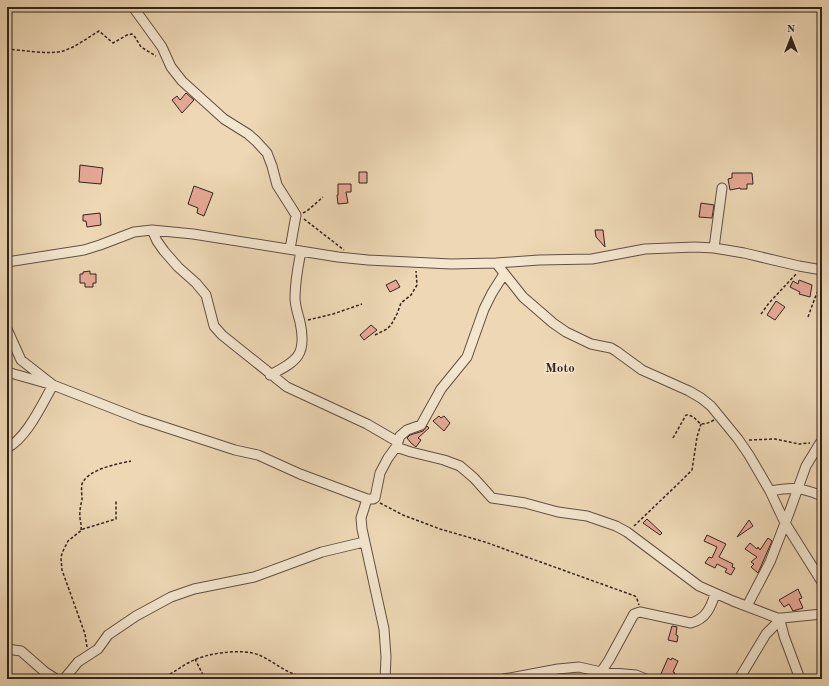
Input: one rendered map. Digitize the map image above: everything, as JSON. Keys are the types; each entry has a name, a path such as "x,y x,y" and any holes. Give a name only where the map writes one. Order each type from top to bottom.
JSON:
{"street":[{"path":"133,7 162,47 168,62 187,86 224,119 248,134 264,149 270,160 277,185 297,214 290,249"},
{"path":"714,248 722,188"},
{"path":"152,230 164,251 206,295 212,321 216,329 270,375 287,387 367,424 411,452 444,460 460,466 474,478 492,498 525,503 558,512 587,516 616,526 627,532 699,586 715,594 781,619 822,614"},
{"path":"7,262 84,250 129,234 152,230 368,260 451,264 592,259 645,249 694,246 714,248 762,257 800,267 822,270"},
{"path":"270,375 291,363 300,352 303,341 295,298 298,265 301,251"},
{"path":"496,263 528,301 566,332 591,344 611,348 649,373 701,398 720,417 738,439 770,491 785,523 822,582"},
{"path":"384,679 386,657 384,629 364,542 361,518 370,499 377,493 380,473 403,432 421,424 447,380 467,357 484,309 492,292 504,274"},
{"path":"7,329 21,360 53,385"},
{"path":"7,372 53,385 140,419 235,450 258,455 300,474 370,499"},
{"path":"7,448 20,438 30,425 53,385"},
{"path":"747,606 763,576 806,466 820,443"},
{"path":"770,491 798,488 822,496"},
{"path":"64,679 78,662 98,649 105,638 112,632 148,609 171,597 194,589 254,577 322,552 364,542"},
{"path":"601,672 632,616 636,613 640,612 691,623 698,621 705,615 711,607 715,594"},
{"path":"739,679 766,634 781,619"},
{"path":"781,619 786,644 800,679"},
{"path":"7,649 22,650 44,672 56,679"},
{"path":"504,679 569,667 580,667 601,672 636,675 646,679"}],"path":[{"path":"7,49 28,52 60,52 80,43 99,31 113,44 126,35 132,34 144,49 168,62"},
{"path":"297,214 307,211 323,197"},
{"path":"297,214 349,253"},
{"path":"375,335 387,329 391,325 402,303 411,295 417,285 417,274 413,262"},
{"path":"761,314 769,303 792,279 800,267"},
{"path":"808,317 822,283"},
{"path":"300,322 334,314 362,304"},
{"path":"673,438 686,415 691,416 701,424 706,425 720,417"},
{"path":"627,532 692,470 697,437 701,424"},
{"path":"738,439 782,440 799,444 820,443"},
{"path":"81,530 82,522 79,514 84,481 87,477 99,470 132,461"},
{"path":"370,499 440,529 485,542 635,596 639,603 640,612"},
{"path":"86,656 88,650 86,640 64,577 61,564 62,552 72,537 81,530 116,519 116,500"},
{"path":"161,679 195,659 214,654 250,652 259,655 288,672 297,675"},
{"path":"195,659 205,679"}],"building":[{"path":"186,93 194,100 182,113 172,100 177,96 180,100"},
{"path":"80,165 103,168 101,184 79,182"},
{"path":"359,172 367,172 367,183 359,183"},
{"path":"732,173 752,173 753,184 747,184 747,189 740,188 730,190 728,179 732,178"},
{"path":"338,184 351,184 351,192 346,192 348,203 338,204"},
{"path":"194,186 213,193 204,216 197,213 198,208 188,204"},
{"path":"701,203 714,205 712,218 699,217"},
{"path":"100,213 101,225 87,227 86,221 83,221 83,215"},
{"path":"595,230 603,230 605,247 596,237"},
{"path":"90,271 90,274 96,274 96,283 93,283 93,287 85,287 85,283 80,283 80,274"},
{"path":"396,280 400,287 390,292 386,285"},
{"path":"799,280 812,285 810,297 799,294 800,292 790,287 793,281 798,284"},
{"path":"776,301 785,307 775,320 767,315"},
{"path":"371,325 377,330 364,340 360,335"},
{"path":"439,416 441,418 444,416 450,423 444,431 433,421"},
{"path":"427,426 429,428 418,438 421,440 416,447 407,438 410,435 423,431"},
{"path":"647,519 662,533 660,535 643,523"},
{"path":"749,520 753,526 737,537"},
{"path":"707,535 726,544 719,557 733,564 732,567 735,568 731,575 725,572 727,569 717,564 715,568 705,563 709,557 712,558 717,547 704,541"},
{"path":"768,538 772,541 758,573 751,567 754,564 751,562 757,557 745,549 750,543 757,549 758,547 760,550"},
{"path":"798,589 802,598 799,599 803,608 793,611 789,604 784,607 779,600"},
{"path":"672,626 677,627 677,642 668,640"},
{"path":"668,658 678,661 673,672 675,673 672,679 666,679 660,676"}],"district":[{"name":"Moto","path":"560,367"}]}
